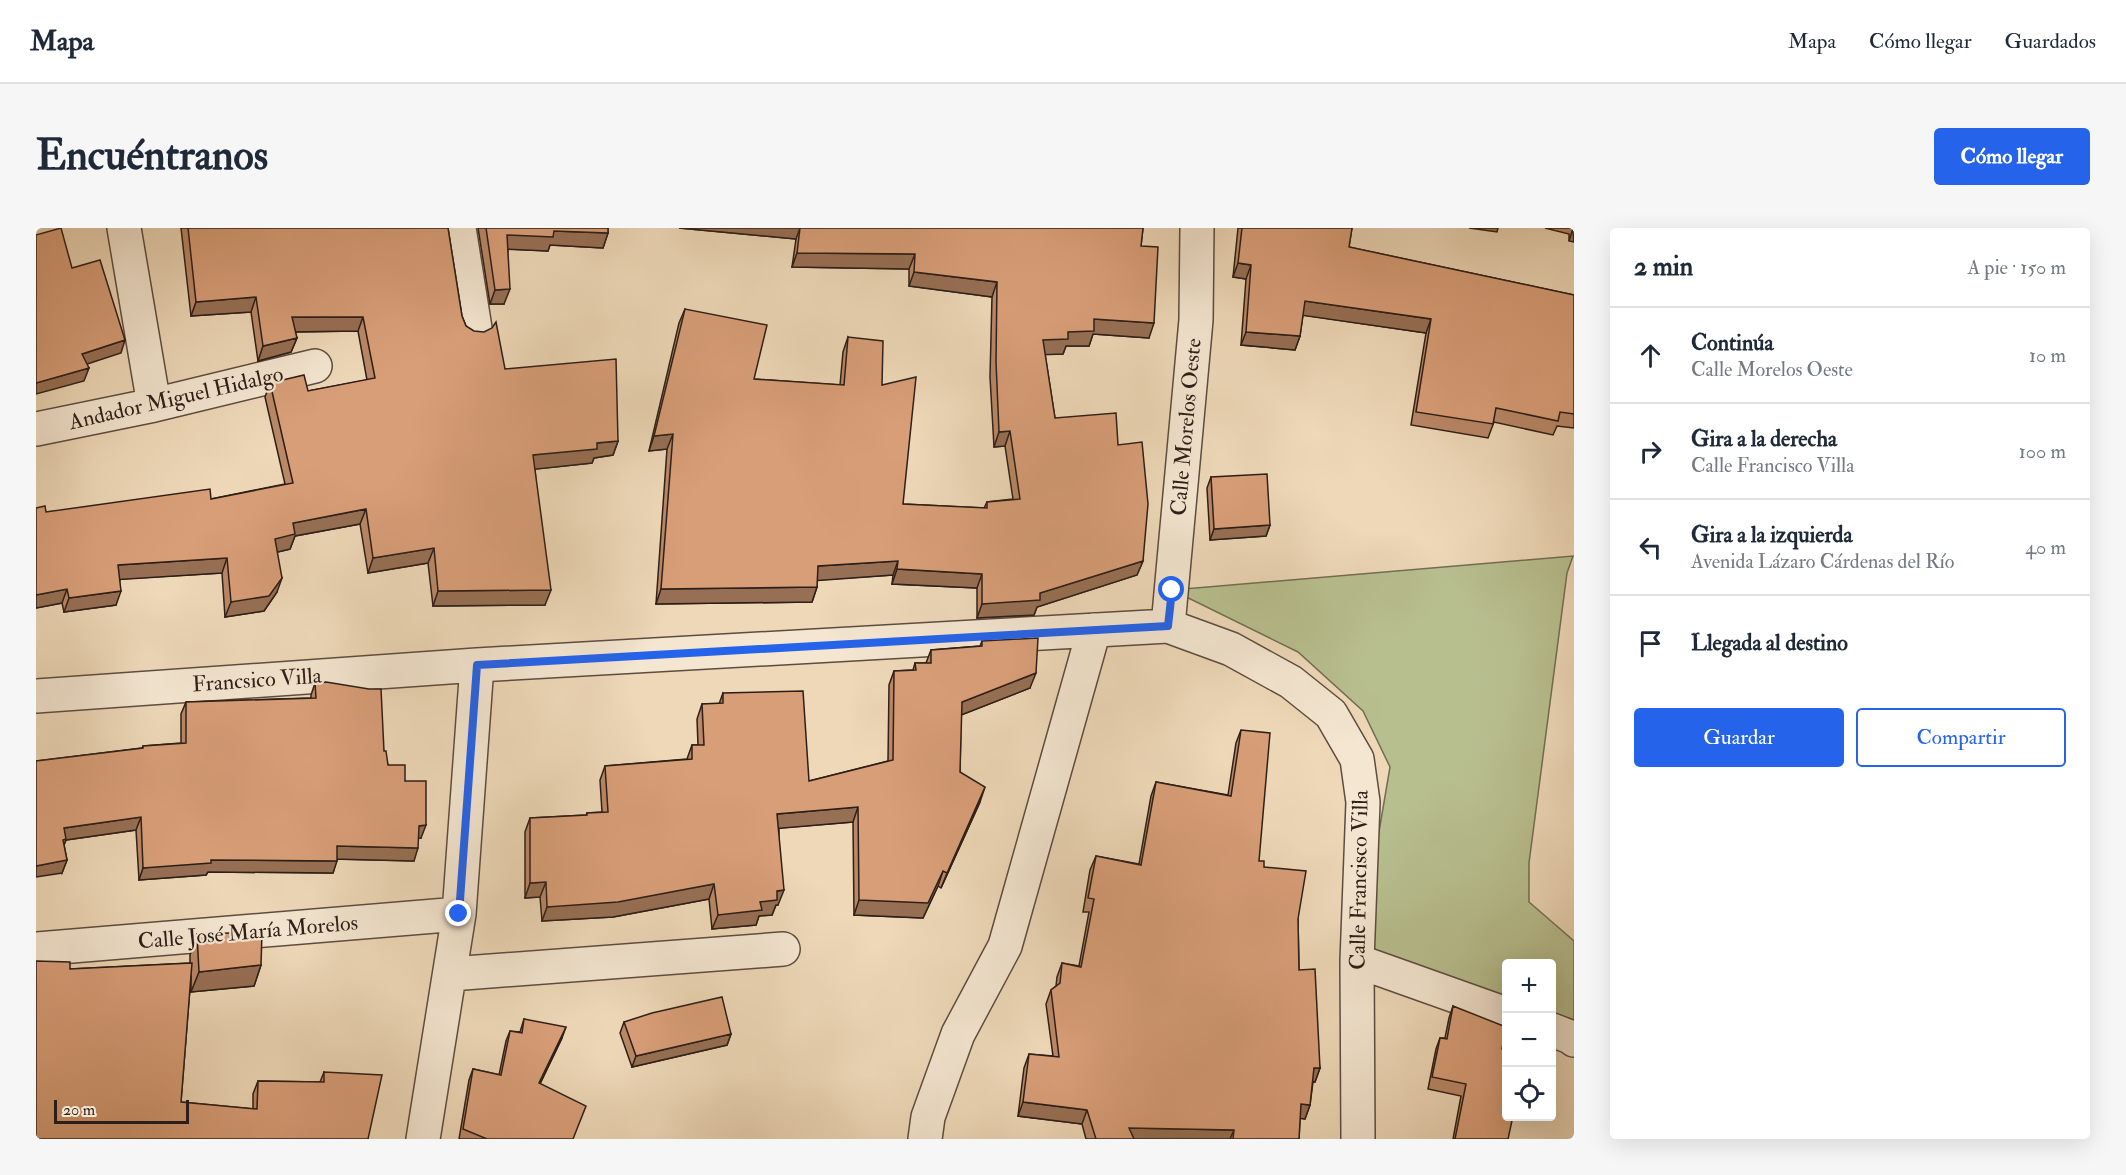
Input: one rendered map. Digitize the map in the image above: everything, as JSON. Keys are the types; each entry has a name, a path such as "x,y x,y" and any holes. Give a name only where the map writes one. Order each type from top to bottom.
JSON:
{"street":[{"path":"124,228 154,405"},
{"path":"459,228 475,328"},
{"name":"Calle Morelos Oeste","path":"1168,626 1196,321 1197,228"},
{"name":"Andador Miguel Hidalgo","path":"36,429 154,405 315,366"},
{"name":"Calle Francisco Villa","path":"477,665 1168,626 1231,649 1291,682 1331,714 1357,759 1363,802 1357,961 1358,1139"},
{"path":"925,1139 928,1117 958,1034 1005,946 1094,630"},
{"path":"423,1139 459,914 477,665"},
{"name":"Francsico Villa","path":"36,696 477,665"},
{"name":"Calle José María Morelos","path":"36,949 459,914"},
{"path":"451,974 783,949"},
{"path":"1357,961 1503,1013"},
{"path":"1556,1032 1574,1040"}],"green space":[{"path":"1573,556 1567,573 1529,863 1529,902 1574,941 1574,1040 1556,1032 1556,959 1502,959 1502,1013 1357,961 1390,767 1363,711 1298,652 1172,590"}],"building":[{"path":"61,228 72,268 100,260 125,340 82,354 89,368 36,383 36,235"},
{"path":"188,228 448,228 462,316 466,326 474,331 484,332 492,328 496,322 505,369 616,359 618,441 597,443 597,449 533,455 551,590 438,591 434,548 373,558 366,509 293,523 295,534 275,539 282,578 269,596 231,602 227,558 118,565 121,591 69,598 67,589 36,595 36,508 45,506 46,512 210,489 211,499 293,483 270,383 304,375 308,391 375,378 363,317 292,317 297,338 263,346 256,297 196,302"},
{"path":"486,228 608,228 608,233 554,231 553,237 507,235 510,289 495,290"},
{"path":"800,228 1143,228 1141,246 1158,247 1154,323 1094,319 1094,331 1068,332 1068,339 1043,340 1055,418 1116,413 1118,445 1142,442 1148,504 1143,561 1040,593 1040,600 982,604 982,574 897,569 898,561 818,566 817,587 661,589 673,434 654,436 685,309 767,325 754,379 844,385 848,337 883,341 882,385 916,377 903,504 987,508 987,502 1020,499 1010,431 999,432 996,362 997,282 914,272 915,254 797,253"},
{"path":"1242,228 1352,228 1349,247 1574,295 1574,414 1560,412 1558,421 1496,408 1493,424 1416,412 1431,319 1305,301 1300,336 1246,332 1251,265 1238,263"},
{"path":"1267,474 1270,525 1214,529 1211,477"},
{"path":"1038,638 1036,673 962,702 960,772 985,787 947,873 943,871 928,903 859,900 858,807 777,814 784,890 777,891 777,900 760,902 762,910 718,915 714,884 618,902 547,907 546,882 530,883 530,818 608,812 605,766 692,759 692,745 704,745 702,704 723,703 723,693 803,691 809,781 893,760 894,671 916,670 915,663 931,663 931,650 982,646 982,641"},
{"path":"326,682 381,689 384,751 386,751 388,765 405,765 405,781 426,781 426,825 419,826 418,848 337,846 337,861 211,860 211,863 143,868 141,817 64,828 66,839 63,840 67,860 36,866 36,761 143,748 143,746 186,743 186,702 316,698 315,683"},
{"path":"1241,730 1270,733 1259,861 1264,861 1264,867 1306,871 1298,919 1299,970 1315,969 1320,1068 1314,1068 1310,1105 1301,1104 1299,1139 1233,1139 1234,1130 1129,1128 1134,1139 1096,1139 1087,1110 1023,1102 1029,1054 1059,1057 1051,990 1060,983 1062,963 1081,967 1094,899 1088,898 1096,856 1141,865 1156,782 1231,796"},
{"path":"262,932 261,965 199,972 197,934"},
{"path":"36,961 70,962 70,969 192,963 181,1102 257,1109 258,1081 324,1082 324,1072 382,1075 368,1139 36,1139"},
{"path":"722,997 731,1034 636,1056 624,1022"},
{"path":"1453,1006 1502,1025 1502,1121 1512,1121 1508,1139 1455,1139 1466,1084 1432,1077 1440,1038 1447,1039"},
{"path":"524,1019 566,1027 539,1083 586,1106 573,1139 487,1139 463,1129 473,1069 501,1075 510,1031 522,1033"}],"route":[{"path":"459,914 477,665 1168,626 1172,590"}]}
